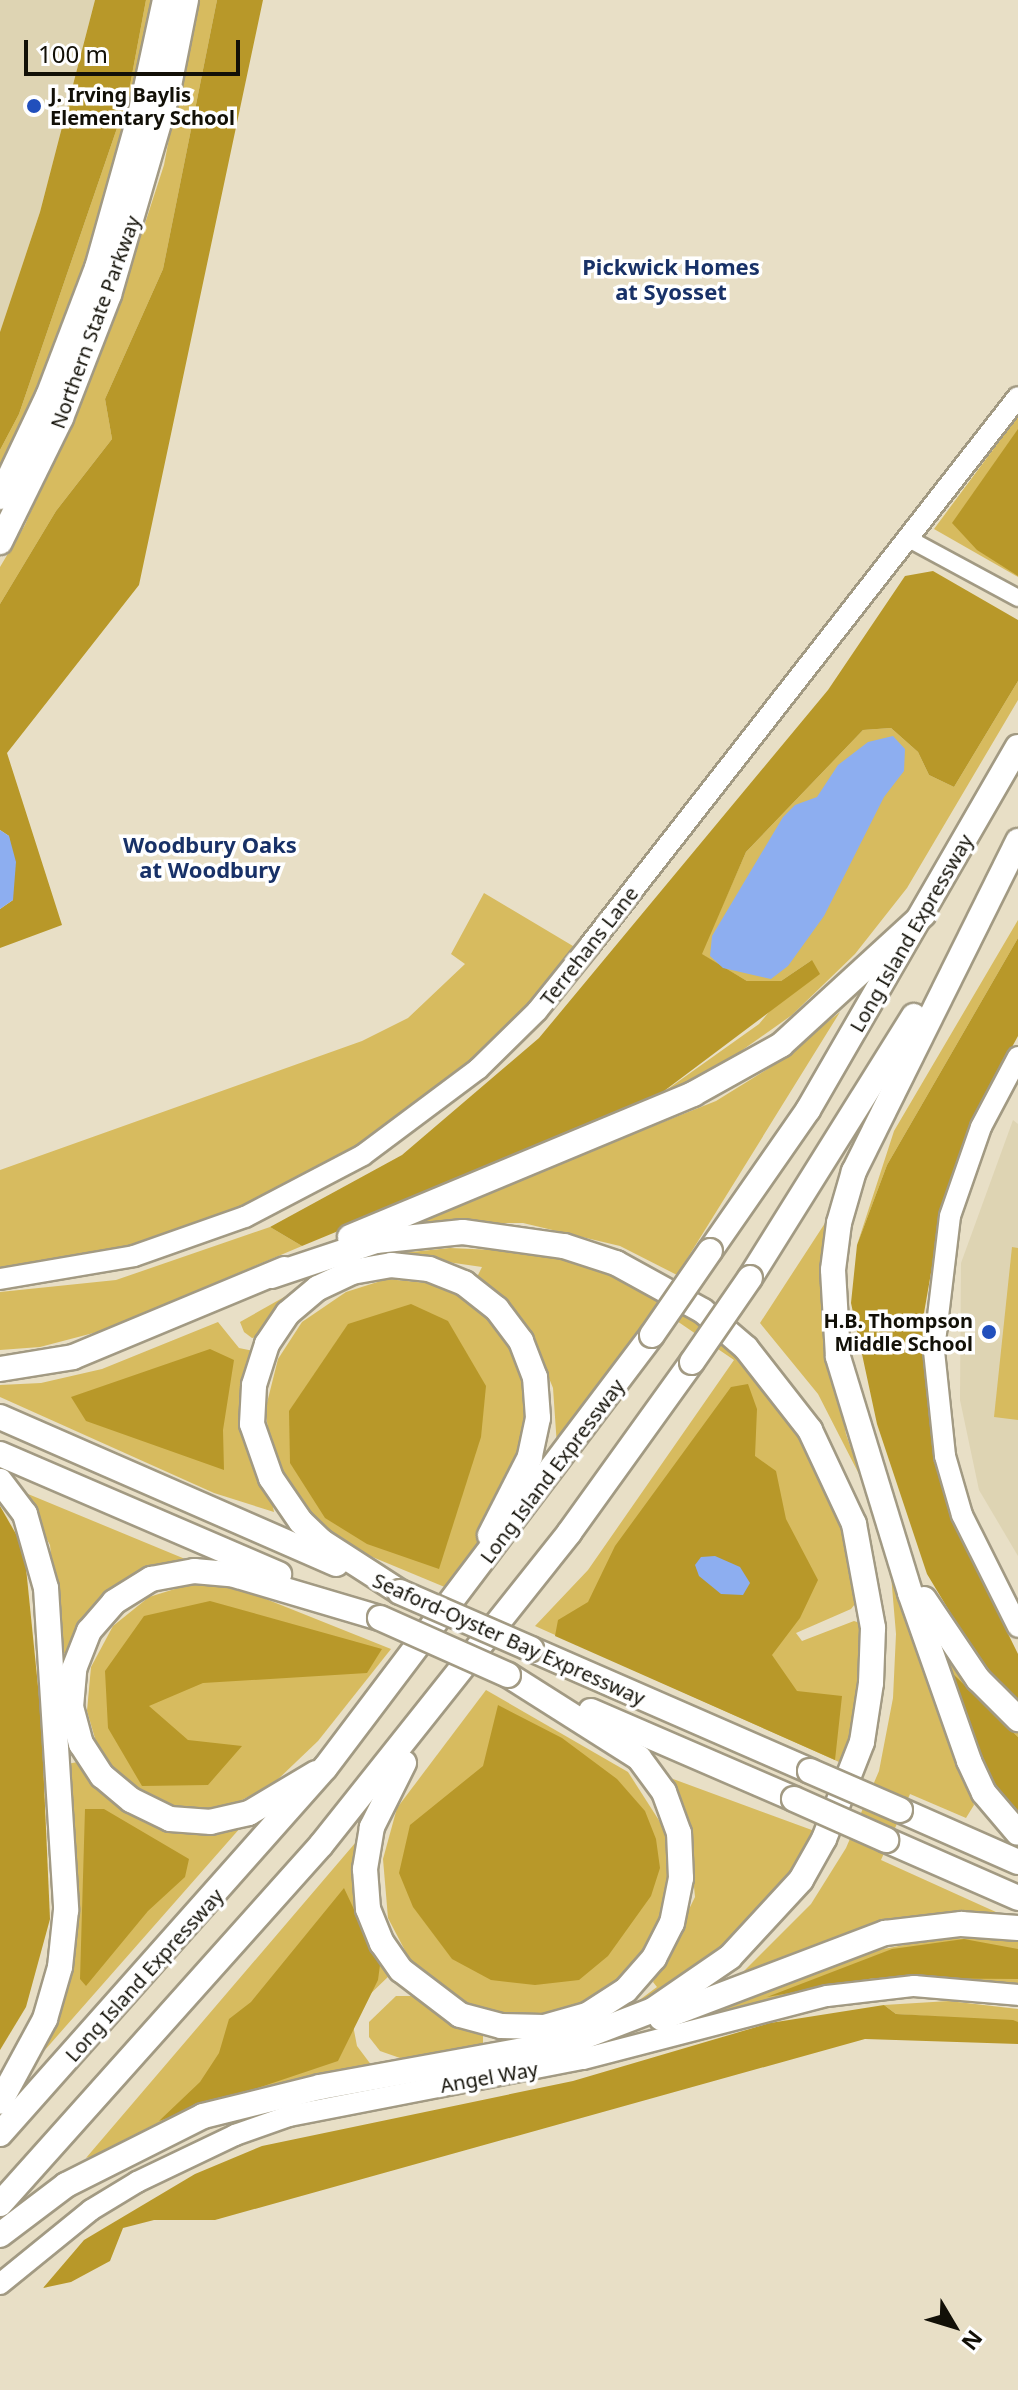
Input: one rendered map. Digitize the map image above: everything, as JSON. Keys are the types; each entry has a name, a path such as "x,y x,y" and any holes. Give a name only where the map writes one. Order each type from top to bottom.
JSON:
{"highway":[{"name":"Northern State Parkway","path":"0,497 48,396 97,268 141,111 165,0"},
{"name":"Northern State Parkway","path":"0,542 61,418 109,295 167,96 186,0"},
{"name":"Long Island Expressway","path":"0,2133 325,1768 456,1600 652,1335 777,1159 923,915 1018,747"},
{"path":"5,2215 302,1867 494,1629 692,1362 750,1278 878,1077 1018,840"},
{"path":"1018,840 854,1171 839,1223 833,1270 838,1357 964,1749 984,1793 1018,1833"},
{"path":"271,1276 393,1216 693,1094 781,1045 923,915"},
{"path":"0,1369 73,1357 271,1276 376,1241 463,1232 551,1243 616,1263 703,1311 746,1348 810,1430 854,1524 873,1628 871,1683 862,1742 824,1839 801,1880 730,1957 653,2010 570,2042"},
{"path":"400,1592 321,1541 301,1522 271,1478 252,1424 254,1385 267,1344 288,1313 318,1288 352,1272 391,1265 429,1269 464,1283 497,1309 521,1341 535,1377 538,1418 530,1457 456,1600"},
{"name":"Seaford-Oyster Bay Expressway","path":"0,1417 1018,1862"},
{"name":"Seaford-Oyster Bay Expressway","path":"0,1454 1018,1898"},
{"path":"870,1461 934,1619 978,1679 1018,1719"},
{"path":"0,1481 25,1514 44,1575 66,1862 60,1967 37,2039 0,2102"},
{"path":"325,1768 233,1819 192,1823 152,1812 102,1776 81,1744 71,1707 74,1669 89,1631 114,1602 151,1579 194,1571 231,1574 380,1618"},
{"path":"494,1629 388,1786 372,1827 365,1869 368,1909 382,1943 425,1994 460,2015 501,2026 544,2027 587,2015 626,1990 654,1958 672,1923 681,1878 679,1833 664,1792 639,1758 508,1675"},
{"path":"5,2215 203,2116 305,2090 570,2042 679,2012 885,1933 961,1924 1018,1928"}],"main road":[{"name":"Terrehans Lane","path":"0,1279 134,1256 245,1217 363,1155 478,1069 537,1011 1018,397"},
{"path":"1018,1057 981,1127 950,1216 937,1285 934,1351 942,1436 967,1530 1018,1627"},
{"name":"Angel Way","path":"0,2284 91,2210 137,2182 235,2135 289,2116 583,2059 827,1996 914,1986 1018,1995"}],"street":[{"path":"909,539 1018,598"}],"shaded area":[{"name":"J. Irving Baylis Elementary School","path":"0,0 95,0 40,212 0,332"},
{"path":"95,0 146,0 128,96 19,414 0,450 0,332 40,212"},
{"path":"146,0 157,0 97,242 35,400 0,473 0,450 19,414 128,96"},
{"path":"195,0 217,0 163,269 105,399 112,439 56,511 0,604 0,567 25,525 110,331 164,165"},
{"path":"217,0 263,0 139,585 7,753 62,925 0,948 0,909 13,900 9,836 0,830 0,604 56,511 112,439 105,399 163,269"},
{"path":"1018,416 1018,577 934,529"},
{"path":"1018,429 1018,576 977,550 952,523"},
{"path":"933,571 1018,620 1018,681 954,787 929,775 918,752 891,728 863,730 746,852 702,954 747,981 781,981 812,960 820,974 648,1103 302,1246 270,1227 402,1155 539,1038 828,690 905,576"},
{"path":"1018,681 1018,700 907,888 855,954 792,1015 710,1073 648,1103 759,1024 812,960 781,981 747,981 701,954 746,852 863,730 891,728 918,752 929,775 954,787"},
{"path":"484,893 578,949 534,1006 474,1065 307,1183 146,1245 0,1276 0,1170 362,1041 408,1018 465,964 451,954"},
{"path":"1018,920 1018,938 887,1165 857,1245 894,1131"},
{"path":"1018,938 1018,1036 981,1104 943,1204 924,1313 929,1413 940,1474 959,1534 1018,1654 1018,1705 980,1662 927,1574 877,1424 851,1303 857,1245 887,1165"},
{"path":"840,1012 677,1275 620,1246 523,1223 409,1223 716,1101 774,1065"},
{"name":"H.B. Thompson Middle School","path":"1013,1120 1018,1124 1018,1556 979,1490 960,1400 961,1263"},
{"path":"842,1197 832,1361 846,1434 862,1480 818,1394 760,1323"},
{"path":"270,1227 302,1246 101,1331 40,1347 0,1350 0,1292 116,1280"},
{"path":"1012,1247 1018,1248 1018,1420 994,1417"},
{"path":"450,1248 538,1252 588,1264 650,1291 733,1345 804,1431 846,1522 859,1599 851,1609 796,1633 802,1641 854,1621 863,1624 867,1637 848,1766 535,1626 588,1570 734,1360 655,1306 557,1446 553,1388 534,1341 476,1279 482,1267 392,1254"},
{"path":"387,1279 436,1284 475,1302 511,1338 527,1374 532,1415 525,1458 479,1543 447,1588 358,1551 319,1526 274,1460 265,1411 278,1359 302,1322 346,1292"},
{"path":"293,1292 296,1302 264,1336 252,1338 244,1332 240,1322"},
{"path":"411,1304 448,1321 486,1386 481,1437 439,1569 367,1544 325,1518 290,1463 289,1411 348,1324"},
{"path":"218,1322 239,1348 259,1352 248,1381 274,1512 214,1493 0,1397 0,1385 41,1383 102,1369"},
{"path":"210,1349 234,1360 223,1430 224,1470 86,1421 71,1397"},
{"path":"748,1384 757,1409 755,1456 776,1471 786,1519 818,1580 800,1618 772,1655 797,1691 842,1696 835,1760 555,1636 558,1620 588,1602 615,1546 731,1387"},
{"path":"28,1494 202,1566 148,1576 76,1650 61,1654 50,1545 25,1498"},
{"path":"0,1506 24,1548 41,1716 50,1919 26,2007 0,2050"},
{"path":"891,1575 974,1805 966,1818 910,1794 881,1860 1018,1922 942,1920 745,1976 743,1972 811,1904 846,1848 879,1771 893,1698 896,1634"},
{"path":"191,1584 241,1589 391,1649 318,1741 273,1784 220,1811 172,1810 127,1788 99,1752 87,1711 91,1667 113,1626 149,1597"},
{"path":"210,1601 382,1649 367,1673 203,1683 149,1706 188,1740 242,1746 208,1785 142,1786 108,1728 105,1671 144,1616"},
{"path":"944,1648 1018,1727 1018,1737 952,1674 1015,1819 994,1798 945,1672"},
{"path":"950,1671 1018,1737 1018,1822 988,1776"},
{"path":"486,1690 628,1772 669,1836 670,1902 632,1974 564,2014 510,2020 453,1999 411,1962 388,1918 383,1859 397,1808"},
{"path":"498,1705 562,1738 617,1779 645,1811 656,1839 660,1868 651,1896 608,1956 579,1980 535,1985 491,1980 452,1959 413,1907 399,1873 410,1825 483,1766"},
{"path":"83,1761 106,1793 143,1820 187,1832 241,1827 44,2051 63,1989 67,1764"},
{"path":"665,1776 820,1833 763,1919 663,1997 630,2007 657,1987 653,1982 695,1897 690,1844"},
{"path":"85,1809 104,1809 189,1859 185,1877 148,1911 86,1986 80,1979"},
{"path":"362,1835 391,1974 364,2000 353,2025 357,2046 375,2070 86,2158"},
{"path":"344,1888 380,1965 378,1980 338,2061 159,2121 200,2082 219,2053 229,2019 251,2002"},
{"path":"1002,1938 1018,1942 1018,1991 979,1985 692,2022 863,1953 935,1939"},
{"path":"964,1939 1018,1949 1018,1979 874,1978 767,1997 892,1949"},
{"path":"396,1996 411,1996 483,2034 483,2043 459,2053 400,2058 380,2051 369,2037 369,2022"},
{"path":"949,2001 1018,2009 1018,2022 896,2014 884,2005"},
{"path":"884,2005 896,2014 1013,2020 1018,2022 1018,2044 865,2039 215,2220 154,2220 123,2228 110,2261 71,2282 43,2288 84,2240 195,2174 262,2146 573,2081 770,2023"}],"water":[{"path":"893,736 905,749 904,771 884,797 824,916 788,966 771,979 723,968 710,956 712,936 783,817 795,805 817,797 838,765 868,742"},
{"path":"0,830 9,836 16,862 13,900 0,909"},
{"path":"715,1556 740,1567 750,1583 743,1595 721,1594 699,1576 695,1565 701,1557"}],"place":[{"name":"J. Irving Baylis Elementary School","path":"34,106"},
{"name":"H.B. Thompson Middle School","path":"989,1332"}],"district":[{"name":"Pickwick Homes at Syosset","path":"671,278"},
{"name":"Woodbury Oaks at Woodbury","path":"210,856"}]}
